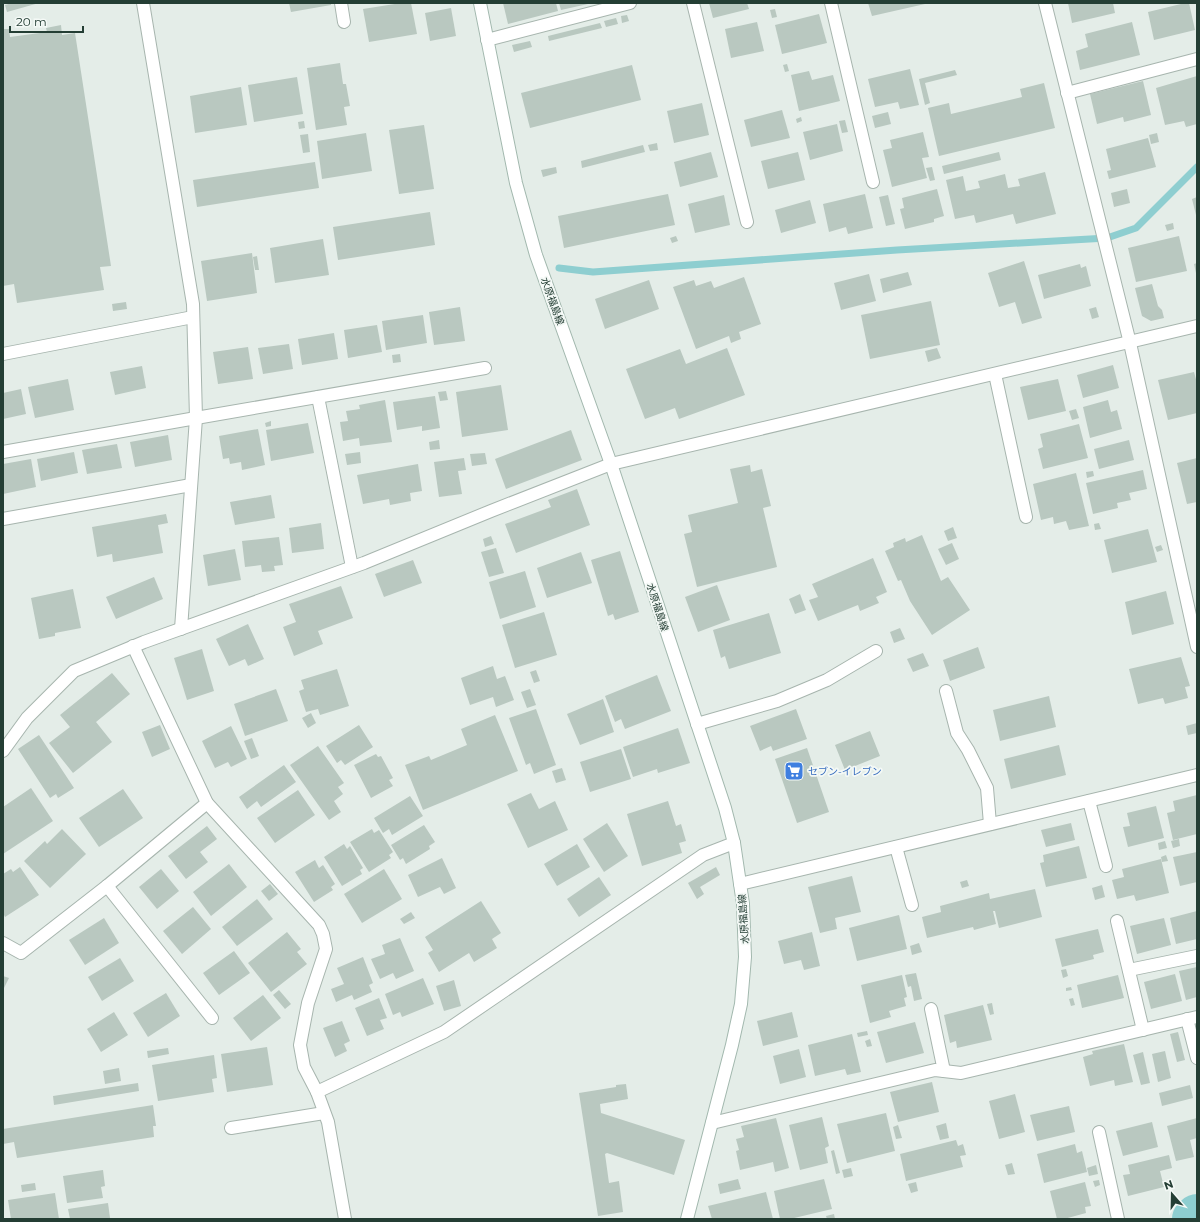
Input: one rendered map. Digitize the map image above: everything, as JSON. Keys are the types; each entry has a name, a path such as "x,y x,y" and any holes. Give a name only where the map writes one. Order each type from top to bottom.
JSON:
{"street":[{"path":"143,3 192,296 196,418 181,629"},
{"path":"341,3 344,22"},
{"name":"水原福島線","path":"480,3 516,183 536,255 611,464 725,808 734,843 743,904 745,957 741,1004 732,1045 687,1219"},
{"path":"487,40 630,3"},
{"path":"693,3 747,222"},
{"path":"831,3 872,182"},
{"path":"1045,3 1130,343 1197,647"},
{"path":"1067,93 1197,59"},
{"path":"3,354 193,317"},
{"path":"3,751 27,718 74,671 133,646 352,567 611,464 1197,326"},
{"path":"3,452 486,368"},
{"path":"995,374 1026,517"},
{"path":"318,397 352,567"},
{"path":"3,519 191,485"},
{"path":"133,646 207,803 319,925 324,934 326,949 308,1003 300,1045 304,1067 317,1092 328,1122 345,1219"},
{"path":"697,724 777,701 827,680 876,651"},
{"path":"946,691 957,733 968,750 987,788 990,824"},
{"path":"740,884 1197,775"},
{"path":"1089,801 1106,866"},
{"path":"3,943 21,953 107,886 207,803"},
{"path":"317,1092 444,1032 703,855 734,843"},
{"path":"896,847 912,905"},
{"path":"107,886 212,1018"},
{"path":"1117,922 1143,1030"},
{"path":"1129,970 1197,956"},
{"path":"931,1009 944,1071"},
{"path":"712,1123 935,1070 961,1073 1192,1018 1197,1058"},
{"path":"231,1128 324,1113"},
{"path":"1099,1132 1118,1219"}],"building":[{"path":"12,3 39,3 7,12 5,5"},
{"path":"289,3 331,3 331,5 291,12"},
{"path":"401,3 411,3 417,34 369,42 363,9"},
{"path":"503,3 556,3 558,11 508,24"},
{"path":"559,3 588,3 588,4 561,10"},
{"path":"709,3 747,3 749,9 713,18"},
{"path":"868,3 925,3 925,4 872,16"},
{"path":"1068,3 1113,3 1115,13 1072,23"},
{"path":"1189,3 1195,30 1154,40 1148,12"},
{"path":"451,8 456,36 430,41 425,13"},
{"path":"775,9 777,17 772,18 770,10"},
{"path":"819,14 827,43 782,54 775,25"},
{"path":"627,15 629,21 622,23 621,16"},
{"path":"616,18 618,24 606,27 604,21"},
{"path":"757,22 764,51 731,58 725,29"},
{"path":"1132,22 1140,55 1080,70 1076,51 1088,47 1085,34"},
{"path":"600,23 602,28 549,41 548,36"},
{"path":"61,25 62,35 75,33 111,266 100,267 104,290 17,303 14,284 3,286 3,29 9,29 10,37 47,32 46,28"},
{"path":"530,41 532,47 514,52 512,45"},
{"path":"340,63 343,84 346,84 350,106 344,107 347,125 316,130 307,68"},
{"path":"787,64 789,71 785,72 783,65"},
{"path":"632,65 641,100 530,128 521,93"},
{"path":"910,69 919,105 900,109 898,102 875,107 868,79"},
{"path":"955,70 957,75 925,83 930,103 925,105 919,79"},
{"path":"809,71 812,80 833,75 840,101 799,111 791,75"},
{"path":"1197,76 1197,124 1186,127 1184,121 1165,125 1156,88"},
{"path":"297,77 303,114 254,122 248,85"},
{"path":"1143,81 1151,115 1124,122 1123,117 1097,124 1090,94"},
{"path":"1044,83 1055,128 939,156 928,108 949,103 951,114 1022,97 1020,89"},
{"path":"241,87 247,125 195,133 190,96"},
{"path":"702,103 709,135 674,143 667,111"},
{"path":"782,110 790,138 751,147 744,120"},
{"path":"888,112 891,124 875,128 872,116"},
{"path":"801,117 802,121 797,123 796,119"},
{"path":"845,120 848,132 842,133 839,121"},
{"path":"304,121 305,128 299,129 298,122"},
{"path":"837,124 843,151 810,160 803,132"},
{"path":"424,125 434,189 399,194 389,130"},
{"path":"923,132 929,157 922,158 927,178 892,187 883,150 892,148 890,140"},
{"path":"366,133 372,171 322,179 317,141"},
{"path":"1157,133 1159,142 1151,144 1149,135"},
{"path":"308,134 310,152 303,153 300,135"},
{"path":"1148,138 1156,167 1109,179 1107,171 1111,170 1106,149"},
{"path":"657,143 658,150 650,151 648,145"},
{"path":"643,145 645,152 582,168 581,161"},
{"path":"711,152 718,177 680,187 674,162"},
{"path":"798,152 805,180 768,189 761,161"},
{"path":"999,152 1001,160 944,174 942,166"},
{"path":"315,162 319,188 197,207 193,180"},
{"path":"556,167 557,173 543,177 541,170"},
{"path":"932,167 935,180 930,181 926,168"},
{"path":"1045,172 1056,214 1016,224 1013,214 976,223 974,215 955,219 946,180 963,176 966,191 980,188 978,181 1005,174 1008,188 1020,186 1018,179"},
{"path":"937,189 944,216 934,219 934,222 905,229 900,209 904,208 902,198"},
{"path":"1127,189 1130,203 1114,207 1111,193"},
{"path":"668,194 675,225 564,248 558,216"},
{"path":"865,194 873,228 848,234 846,227 829,232 823,204"},
{"path":"724,195 730,225 695,233 688,204"},
{"path":"888,195 895,224 886,226 879,197"},
{"path":"1197,197 1197,215 1196,215 1192,199"},
{"path":"810,200 816,223 781,233 775,210"},
{"path":"430,212 435,245 338,260 333,227"},
{"path":"1173,223 1174,229 1167,231 1165,225"},
{"path":"676,236 678,241 672,243 670,238"},
{"path":"1179,236 1187,271 1136,282 1128,248"},
{"path":"323,239 329,275 275,283 270,248"},
{"path":"252,253 257,293 207,301 201,261"},
{"path":"257,256 259,270 255,270 253,257"},
{"path":"1024,261 1042,318 1022,324 1015,302 999,307 988,273"},
{"path":"1197,263 1197,273 1196,273 1194,264"},
{"path":"1080,264 1081,268 1086,266 1091,286 1044,299 1038,275"},
{"path":"908,272 912,285 883,293 880,279"},
{"path":"869,274 876,301 841,310 834,283"},
{"path":"744,277 761,324 739,332 741,339 731,343 729,336 696,349 673,287 694,280 696,286 711,281 714,288"},
{"path":"649,280 659,309 605,329 595,299"},
{"path":"1152,284 1158,306 1162,310 1164,318 1151,321 1142,316 1135,288"},
{"path":"931,301 940,345 870,359 861,315"},
{"path":"126,302 127,309 113,311 112,304"},
{"path":"460,307 465,341 434,345 429,312"},
{"path":"1096,307 1099,317 1092,319 1089,309"},
{"path":"423,315 427,343 386,350 382,321"},
{"path":"377,325 382,352 348,358 344,330"},
{"path":"334,333 338,359 302,365 298,339"},
{"path":"289,344 293,369 263,374 258,348"},
{"path":"248,347 253,379 218,384 213,352"},
{"path":"727,348 745,395 679,419 675,408 645,419 626,369 680,349 686,364"},
{"path":"937,348 941,358 928,362 925,351"},
{"path":"400,354 401,362 393,363 392,355"},
{"path":"1113,365 1119,388 1083,398 1077,375"},
{"path":"142,366 146,388 115,395 110,372"},
{"path":"1194,372 1197,383 1197,413 1168,420 1158,380"},
{"path":"68,379 74,410 35,418 28,387"},
{"path":"1058,379 1066,411 1028,420 1020,387"},
{"path":"501,385 508,430 462,437 456,392"},
{"path":"21,389 26,414 3,419 3,393"},
{"path":"446,391 448,400 440,401 438,392"},
{"path":"435,396 440,428 422,431 422,426 397,430 393,402"},
{"path":"385,400 392,442 360,446 359,438 343,441 340,422 348,421 346,411 360,409 359,405"},
{"path":"1108,400 1111,412 1117,410 1122,429 1090,438 1083,407"},
{"path":"1076,409 1079,418 1072,420 1069,411"},
{"path":"271,421 271,426 266,427 265,423"},
{"path":"308,423 314,453 271,461 266,430"},
{"path":"1079,424 1088,458 1043,469 1038,449 1043,447 1040,434"},
{"path":"258,429 265,465 242,470 241,462 230,464 229,458 223,459 219,436"},
{"path":"571,430 582,460 506,489 495,459"},
{"path":"168,435 172,460 135,467 130,442"},
{"path":"439,440 440,449 430,450 429,442"},
{"path":"1129,440 1134,460 1099,469 1094,449"},
{"path":"117,444 122,468 87,474 82,450"},
{"path":"74,452 78,473 41,481 37,459"},
{"path":"360,452 361,463 347,465 345,454"},
{"path":"485,453 487,464 472,466 470,454"},
{"path":"464,458 466,470 458,471 462,494 439,497 434,462"},
{"path":"1197,458 1197,502 1187,504 1177,463"},
{"path":"31,459 36,487 3,494 3,464"},
{"path":"418,464 422,491 410,493 411,501 390,505 389,499 363,504 357,475"},
{"path":"750,465 751,472 762,469 771,506 763,508 777,567 697,587 684,534 692,532 688,515 738,503 730,469"},
{"path":"1143,470 1147,489 1129,493 1131,500 1117,503 1118,508 1093,514 1086,483"},
{"path":"1093,471 1094,476 1087,478 1086,472"},
{"path":"1076,473 1089,526 1069,530 1066,521 1054,524 1053,517 1041,520 1033,484"},
{"path":"577,489 590,525 516,553 505,524 551,507 548,500"},
{"path":"271,495 275,518 235,525 230,502"},
{"path":"166,514 168,523 158,525 163,553 113,562 112,554 97,557 92,527"},
{"path":"321,523 324,549 292,553 289,528"},
{"path":"1099,523 1101,529 1095,530 1094,524"},
{"path":"953,527 957,538 948,541 944,531"},
{"path":"1148,529 1157,562 1112,573 1104,540"},
{"path":"922,535 941,581 948,577 970,610 932,635 910,601 901,580 898,581 885,551 894,547 893,543 905,538 906,542"},
{"path":"491,536 494,544 485,547 483,539"},
{"path":"279,537 283,565 274,566 275,571 262,572 261,565 245,567 242,541"},
{"path":"952,543 959,559 946,565 938,549"},
{"path":"1161,545 1163,550 1157,552 1155,547"},
{"path":"496,548 504,573 489,577 481,552"},
{"path":"235,549 241,580 208,586 203,555"},
{"path":"620,551 639,612 615,620 613,614 608,616 591,560"},
{"path":"581,552 592,583 547,598 537,568"},
{"path":"873,558 887,592 876,597 879,603 860,611 858,605 818,621 809,600 818,597 812,584"},
{"path":"413,560 422,583 384,597 375,574"},
{"path":"525,571 536,607 500,619 489,582"},
{"path":"154,577 163,599 116,619 106,597"},
{"path":"717,585 730,620 698,632 685,597"},
{"path":"341,586 353,618 318,631 323,644 294,656 283,627 296,622 289,604"},
{"path":"73,589 81,628 55,633 55,636 39,639 31,598"},
{"path":"1166,591 1174,624 1132,635 1125,602"},
{"path":"800,594 806,610 795,614 789,599"},
{"path":"544,612 557,655 515,668 502,625"},
{"path":"769,613 781,653 729,669 725,656 721,658 713,630"},
{"path":"248,624 264,659 248,666 245,659 229,666 216,639"},
{"path":"900,628 905,639 894,643 890,632"},
{"path":"978,647 985,668 950,681 943,660"},
{"path":"202,649 214,691 187,700 174,658"},
{"path":"923,653 929,666 913,672 907,659"},
{"path":"1181,657 1190,686 1185,687 1188,698 1165,704 1163,698 1138,704 1129,669"},
{"path":"493,666 497,679 505,676 514,700 496,707 493,697 470,705 461,678"},
{"path":"337,669 349,706 320,715 318,709 306,712 299,691 304,689 301,680"},
{"path":"536,670 540,681 534,683 530,672"},
{"path":"112,673 130,694 96,722 112,742 73,773 49,743 70,727 60,715"},
{"path":"657,675 671,711 625,729 621,719 615,722 605,696"},
{"path":"276,689 288,721 245,736 234,704"},
{"path":"530,689 536,705 527,708 521,692"},
{"path":"1049,696 1056,727 1000,741 993,710"},
{"path":"603,699 614,732 580,745 567,714"},
{"path":"536,709 556,765 534,774 530,763 526,765 509,718"},
{"path":"796,709 807,739 773,751 771,746 760,751 750,726"},
{"path":"311,713 316,723 308,728 302,718"},
{"path":"495,715 518,771 423,810 405,765 429,756 431,760 467,745 461,729"},
{"path":"1197,723 1197,733 1188,735 1186,726"},
{"path":"160,725 170,749 152,757 142,732"},
{"path":"359,725 373,747 345,765 341,760 337,763 326,746"},
{"path":"231,726 247,759 231,767 228,762 215,768 202,741"},
{"path":"678,728 690,763 658,773 657,769 633,777 623,747"},
{"path":"870,731 880,756 845,770 835,745"},
{"path":"39,735 74,788 58,798 56,794 50,798 18,749"},
{"path":"252,738 259,756 251,759 244,741"},
{"path":"1059,745 1066,775 1011,789 1004,759"},
{"path":"318,746 344,783 338,787 343,794 334,801 341,812 329,820 290,765"},
{"path":"807,748 829,812 797,823 775,759"},
{"path":"621,749 631,779 590,792 580,762"},
{"path":"376,754 378,757 381,756 393,778 389,780 393,786 371,798 354,765"},
{"path":"284,765 296,782 261,807 257,801 247,809 239,797"},
{"path":"562,768 566,780 556,783 552,771"},
{"path":"31,788 53,821 3,854 3,807"},
{"path":"123,789 143,818 99,847 79,818"},
{"path":"298,790 315,815 275,843 257,818"},
{"path":"531,793 539,809 555,801 568,830 528,848 507,804"},
{"path":"1197,795 1197,834 1173,840 1167,813 1175,811 1173,801"},
{"path":"410,796 423,816 392,835 389,829 383,833 374,818"},
{"path":"668,801 676,826 681,824 686,841 679,843 682,853 642,866 627,814"},
{"path":"1156,806 1164,838 1128,847 1123,827 1130,826 1127,813"},
{"path":"607,823 628,856 604,872 583,839"},
{"path":"1071,823 1075,840 1046,847 1041,830"},
{"path":"424,825 435,842 429,846 430,849 406,864 403,858 400,860 391,845"},
{"path":"207,826 217,839 200,852 208,862 186,879 168,856"},
{"path":"62,829 86,854 50,888 24,861 45,841 47,844"},
{"path":"372,829 374,833 379,830 393,852 389,855 391,858 369,872 350,842"},
{"path":"1179,839 1180,846 1173,848 1171,841"},
{"path":"1165,841 1167,848 1159,850 1158,843"},
{"path":"344,844 347,849 350,846 363,868 360,870 362,874 342,886 324,857"},
{"path":"577,844 590,867 557,886 544,864"},
{"path":"1079,846 1087,878 1046,887 1040,863 1044,862 1043,855"},
{"path":"1197,852 1197,882 1180,886 1173,857"},
{"path":"1166,855 1168,861 1162,862 1161,857"},
{"path":"442,858 456,888 444,894 440,887 418,897 408,875"},
{"path":"1161,859 1169,893 1136,901 1134,895 1117,899 1112,880 1124,877 1122,869"},
{"path":"315,860 319,868 323,865 335,884 331,887 333,890 314,902 295,872"},
{"path":"229,864 247,887 211,916 193,892"},
{"path":"20,867 39,895 5,917 3,913 3,874 11,869 13,872"},
{"path":"716,867 720,875 700,887 704,894 697,899 688,883"},
{"path":"161,869 179,891 157,909 139,887"},
{"path":"384,869 402,899 362,923 344,894"},
{"path":"852,876 861,912 835,918 837,929 820,933 808,887"},
{"path":"599,877 611,895 579,917 567,899"},
{"path":"967,880 969,886 962,888 960,882"},
{"path":"270,884 278,894 269,901 261,891"},
{"path":"1102,885 1105,897 1095,900 1092,888"},
{"path":"1035,889 1042,917 999,928 995,911 993,911 996,924 974,930 973,927 927,938 922,917 941,912 940,906 989,893 990,899"},
{"path":"257,899 273,919 237,946 222,927"},
{"path":"481,901 501,933 492,939 497,948 474,962 469,953 439,972 428,953 433,950 425,937"},
{"path":"193,907 211,929 182,954 163,931"},
{"path":"1197,911 1197,939 1176,944 1170,918"},
{"path":"411,912 415,918 404,924 400,919"},
{"path":"899,915 907,949 857,961 849,928"},
{"path":"104,918 119,943 85,965 69,940"},
{"path":"1164,918 1171,945 1137,954 1130,926"},
{"path":"1098,929 1104,952 1093,955 1094,959 1062,967 1055,939"},
{"path":"287,932 301,949 297,952 307,964 271,992 248,963"},
{"path":"812,932 820,966 804,970 801,960 784,964 778,941"},
{"path":"400,938 414,971 396,979 393,973 380,979 371,959 385,954 382,945"},
{"path":"919,943 922,952 912,955 910,946"},
{"path":"234,951 250,973 219,995 203,973"},
{"path":"363,957 373,983 369,985 372,992 354,1000 352,995 336,1002 331,989 344,984 337,968"},
{"path":"120,958 134,981 102,1001 88,977"},
{"path":"1197,967 1197,997 1186,1000 1179,971"},
{"path":"1066,969 1068,976 1063,978 1061,970"},
{"path":"916,973 922,999 914,1001 911,986 908,987 905,975"},
{"path":"1175,974 1182,1001 1151,1009 1144,982"},
{"path":"902,975 907,997 904,998 906,1006 889,1011 891,1017 870,1023 861,985"},
{"path":"1118,975 1124,998 1082,1008 1077,985"},
{"path":"3,976 9,978 3,990"},
{"path":"423,978 434,1004 402,1017 400,1012 393,1015 385,994"},
{"path":"454,980 461,1006 444,1011 436,986"},
{"path":"1071,987 1072,990 1066,991 1066,988"},
{"path":"279,990 291,1004 285,1009 273,995"},
{"path":"166,993 180,1016 148,1037 133,1013"},
{"path":"263,995 281,1018 251,1041 233,1018"},
{"path":"379,998 387,1018 380,1020 384,1029 367,1036 355,1008"},
{"path":"1073,998 1075,1005 1071,1006 1069,999"},
{"path":"992,1003 994,1014 990,1015 987,1004"},
{"path":"983,1005 992,1040 957,1048 956,1041 950,1043 944,1015"},
{"path":"114,1012 128,1035 101,1052 87,1029"},
{"path":"792,1012 798,1037 763,1046 757,1021"},
{"path":"342,1021 350,1041 344,1044 347,1051 335,1057 323,1028"},
{"path":"915,1022 924,1053 886,1063 877,1032"},
{"path":"867,1031 868,1035 858,1037 857,1033"},
{"path":"1178,1032 1185,1060 1177,1062 1170,1034"},
{"path":"852,1034 861,1072 847,1075 845,1069 815,1076 808,1045"},
{"path":"870,1039 872,1046 867,1047 865,1041"},
{"path":"1124,1044 1133,1082 1115,1086 1114,1080 1090,1086 1083,1057 1093,1054 1092,1051"},
{"path":"267,1047 273,1085 227,1092 221,1054"},
{"path":"168,1048 169,1054 148,1058 147,1051"},
{"path":"799,1049 806,1077 780,1084 773,1056"},
{"path":"1165,1051 1171,1078 1158,1082 1152,1054"},
{"path":"1143,1052 1150,1083 1141,1085 1133,1055"},
{"path":"214,1055 217,1078 212,1079 214,1092 158,1101 152,1065"},
{"path":"119,1068 121,1081 105,1084 103,1071"},
{"path":"932,1082 939,1112 898,1122 890,1092"},
{"path":"138,1083 139,1091 54,1105 53,1096"},
{"path":"626,1084 628,1099 600,1104 601,1113 685,1140 674,1175 607,1153 605,1154 609,1183 619,1181 623,1212 598,1216 579,1093"},
{"path":"1190,1085 1193,1098 1162,1106 1159,1093"},
{"path":"1015,1094 1025,1132 999,1139 989,1101"},
{"path":"153,1105 156,1126 153,1126 154,1137 17,1158 14,1142 3,1144 3,1129"},
{"path":"1069,1106 1075,1132 1037,1141 1030,1115"},
{"path":"886,1113 895,1151 847,1163 837,1124"},
{"path":"822,1117 829,1146 825,1148 828,1163 800,1170 789,1125"},
{"path":"776,1118 789,1168 775,1172 773,1162 740,1170 736,1151 739,1150 736,1139 744,1137 741,1126"},
{"path":"1197,1118 1197,1138 1190,1140 1194,1157 1176,1161 1167,1126"},
{"path":"1152,1122 1158,1147 1123,1156 1116,1131"},
{"path":"946,1123 949,1138 940,1140 936,1126"},
{"path":"898,1125 902,1138 896,1139 893,1127"},
{"path":"956,1140 958,1146 963,1144 966,1155 960,1156 963,1167 906,1181 900,1154"},
{"path":"1075,1144 1077,1153 1082,1151 1087,1172 1044,1183 1037,1154"},
{"path":"834,1150 840,1173 836,1174 831,1151"},
{"path":"1169,1155 1172,1168 1160,1171 1164,1187 1128,1196 1123,1175 1130,1174 1128,1165"},
{"path":"1012,1163 1015,1174 1008,1175 1005,1165"},
{"path":"1096,1165 1098,1174 1089,1176 1087,1168"},
{"path":"851,1168 853,1176 844,1178 842,1170"},
{"path":"103,1170 105,1186 101,1187 103,1198 67,1203 63,1176"},
{"path":"738,1179 741,1189 720,1194 718,1184"},
{"path":"824,1179 832,1209 790,1219 780,1219 774,1191"},
{"path":"1099,1180 1100,1185 1095,1187 1093,1181"},
{"path":"916,1182 918,1191 911,1193 908,1184"},
{"path":"1085,1182 1091,1206 1085,1207 1086,1213 1064,1219 1057,1219 1050,1191"},
{"path":"35,1183 36,1190 22,1192 21,1185"},
{"path":"766,1192 773,1219 712,1219 708,1206"},
{"path":"55,1193 59,1219 11,1219 8,1200"},
{"path":"108,1203 110,1218 70,1219 68,1209"},
{"path":"834,1214 835,1219 827,1219 826,1216"}],"waterway":[{"path":"559,268 593,272 897,250 1107,238 1136,228 1197,167"},
{"path":"1194,1219 1197,1216"}],"place":[{"name":"セブン-イレブン","path":"794,771"}]}
